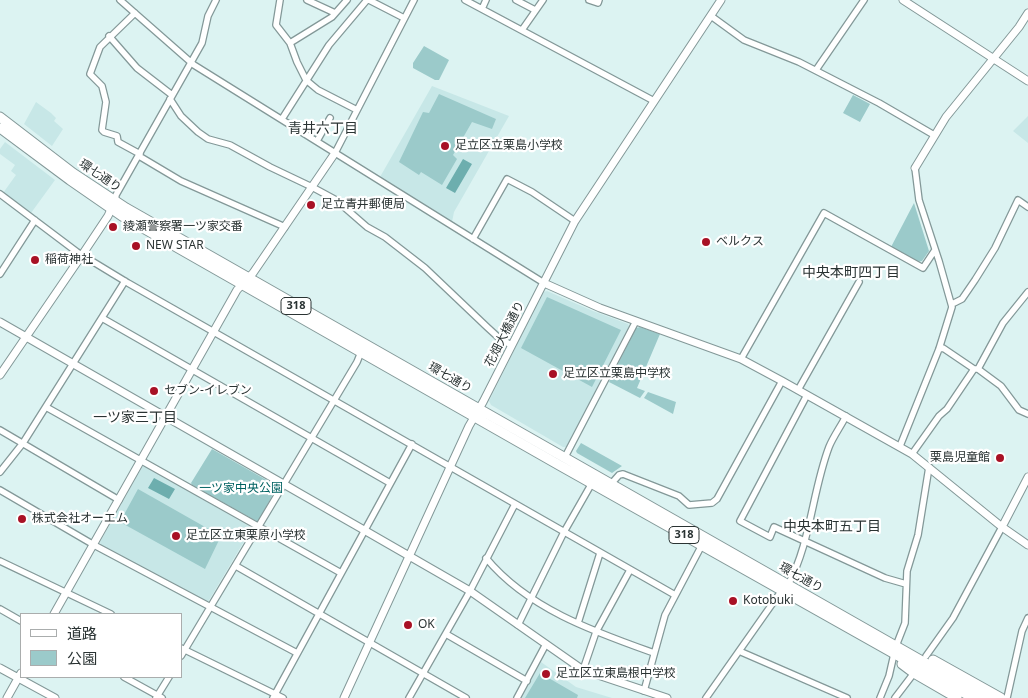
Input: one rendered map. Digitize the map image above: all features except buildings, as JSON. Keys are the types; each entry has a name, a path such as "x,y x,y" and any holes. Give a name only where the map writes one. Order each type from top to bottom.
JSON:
{"main road":[{"name":"環七通り","path":"0,117 113,205"},
{"name":"環七通り","path":"0,128 70,180 361,352 565,457 703,542"},
{"name":"環七通り","path":"245,282 477,412 592,483 703,542 970,694 987,698"},
{"name":"環七通り","path":"895,650 908,648 926,656 1001,698"},
{"name":"環七通り","path":"895,650 900,662 951,696"}],"street":[{"path":"120,0 190,62 544,283 575,298 741,359 782,381 900,446 929,467 1002,527 1028,545"},
{"path":"0,375 82,255 113,205 117,193 202,43 208,16 216,0"},
{"path":"280,0 276,24 290,42 296,62 306,80 318,90 357,110"},
{"path":"307,0 335,14"},
{"path":"290,42 335,14 347,0"},
{"path":"282,119 329,45 368,0 404,18"},
{"path":"55,613 214,330 335,153 414,0"},
{"path":"465,0 654,101"},
{"path":"482,9 486,0"},
{"path":"516,0 535,10"},
{"path":"522,30 543,0"},
{"path":"589,0 598,3 599,0"},
{"name":"花畑大橋通り","path":"344,698 450,467 575,221 721,0"},
{"path":"816,70 864,0"},
{"path":"903,0 912,2 1028,82"},
{"path":"135,13 109,36 100,47 90,74 102,86 105,96 106,102 102,130 117,136 118,142 181,181 285,228"},
{"path":"900,446 939,349 952,304 919,200 915,168 934,135 1028,13"},
{"path":"711,16 744,40 816,70 934,135"},
{"path":"109,36 137,68 171,97 181,116 203,136 230,145 336,200 367,227 385,237 425,268 499,338 512,345"},
{"path":"317,141 330,118"},
{"path":"473,239 507,179 532,192 575,221"},
{"path":"0,194 82,255 125,281 214,330 675,595"},
{"path":"952,304 962,299 976,280 995,248 1018,200 1028,207"},
{"path":"741,359 824,213 923,268 935,250"},
{"path":"0,274 3,263 35,220"},
{"path":"0,472 23,443 125,281"},
{"path":"798,390 858,282"},
{"path":"912,454 938,416 948,409 976,369 1003,323 1028,292"},
{"path":"102,318 390,483"},
{"path":"565,457 636,321"},
{"path":"0,322 470,591 583,670 667,698"},
{"path":"939,349 943,348 1001,386 1019,410 1028,414"},
{"path":"283,698 274,696 183,649 236,566 361,352"},
{"path":"611,484 619,475 623,474 679,496 690,505 712,503 717,499 782,381"},
{"path":"807,395 740,521 770,536 774,527 885,578 906,584"},
{"path":"46,407 341,573"},
{"path":"706,698 785,588 797,568 806,542 830,446 846,416"},
{"path":"0,430 119,500"},
{"path":"274,696 412,444"},
{"path":"880,698 889,676 895,650 905,623 907,571 918,535 929,467"},
{"path":"926,656 953,618 1028,477"},
{"path":"518,625 564,532 592,483"},
{"path":"0,490 94,545 297,653"},
{"path":"409,698 470,591 515,504"},
{"path":"644,691 664,615 703,542"},
{"path":"578,623 600,553"},
{"path":"486,558 495,569 522,592 561,616 596,632 654,653"},
{"path":"0,561 109,613"},
{"path":"236,566 466,698"},
{"path":"583,670 596,632 630,570"},
{"path":"0,609 20,620"},
{"path":"1007,698 1022,631 1028,618"},
{"path":"446,634 526,681"},
{"path":"517,698 546,644"},
{"path":"739,651 847,698"},
{"path":"0,668 20,676 8,698"},
{"path":"895,698 914,673"},
{"path":"23,678 55,698"},
{"path":"126,678 159,697 168,678"}],"shaded area":[{"name":"足立区立栗島小学校","path":"432,86 509,116 454,212 452,222 380,177"},
{"path":"36,102 56,118 54,121 63,129 52,146 24,124"},
{"path":"1028,116 1028,143 1013,131"},
{"path":"5,142 55,180 31,213 3,193 16,175 11,171 15,165 0,154 0,149"},
{"path":"463,159 472,164 455,193 446,188"},
{"name":"足立区立栗島中学校","path":"547,291 629,326 566,447 491,405 489,401 543,292"},
{"name":"足立区立東栗原小学校","path":"145,466 252,528 208,602 101,545 100,542 142,467"},
{"path":"154,478 175,489 169,499 148,488"},
{"name":"足立区立東島根中学校","path":"541,662 576,687 612,698 521,698"}],"green space":[{"path":"424,46 449,60 439,80 435,80 413,68 413,63"},
{"path":"439,94 496,119 492,129 472,122 453,155 457,159 442,185 421,172 419,175 399,162 423,112 429,113"},
{"path":"853,95 870,104 860,122 843,113"},
{"path":"914,203 929,251 922,261 918,262 891,247"},
{"path":"547,297 621,330 592,387 521,348"},
{"path":"640,327 660,334 637,388 645,391 640,398 609,382 636,328"},
{"path":"648,392 676,402 673,414 644,398"},
{"path":"581,443 622,466 612,473 577,453 576,451"},
{"name":"一ツ家中央公園","path":"212,449 277,486 258,522 192,485 191,483"},
{"path":"138,489 221,536 205,569 120,522"},
{"path":"540,673 578,695 577,698 525,698"}],"place":[{"name":"足立区立栗島小学校","path":"445,146"},
{"name":"足立青井郵便局","path":"311,205"},
{"name":"綾瀬警察署一ツ家交番","path":"113,227"},
{"name":"ベルクス","path":"706,242"},
{"name":"NEW STAR","path":"136,246"},
{"name":"稲荷神社","path":"35,260"},
{"name":"足立区立栗島中学校","path":"553,374"},
{"name":"セブン-イレブン","path":"154,391"},
{"name":"栗島児童館","path":"1000,458"},
{"name":"株式会社オーエム","path":"22,519"},
{"name":"足立区立東栗原小学校","path":"176,536"},
{"name":"Kotobuki","path":"733,601"},
{"name":"OK","path":"408,625"},
{"name":"足立区立東島根中学校","path":"546,674"}],"district":[{"name":"青井六丁目","path":"323,129"},
{"name":"中央本町四丁目","path":"851,273"},
{"name":"一ツ家三丁目","path":"135,418"},
{"name":"中央本町五丁目","path":"832,527"}]}
